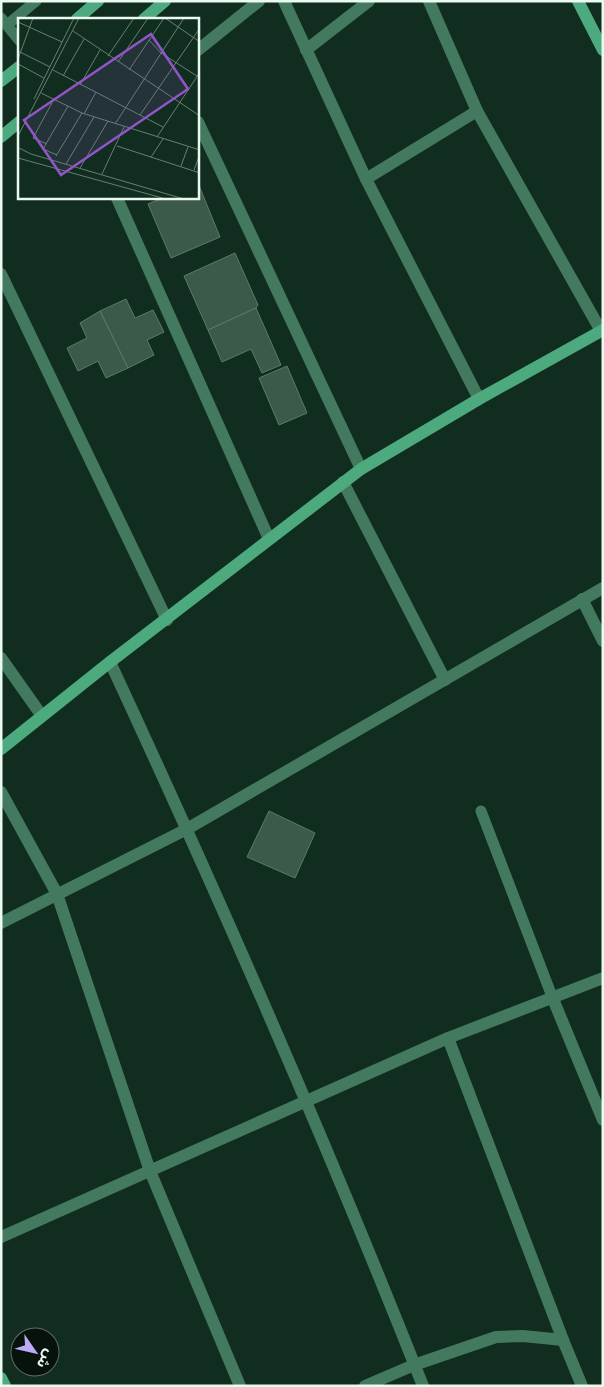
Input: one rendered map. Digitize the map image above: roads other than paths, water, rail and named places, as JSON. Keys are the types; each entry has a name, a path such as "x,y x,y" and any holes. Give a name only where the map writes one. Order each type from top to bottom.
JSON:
{"street":[{"path":"78,18 98,1"},
{"path":"151,16 165,1"},
{"path":"199,49 258,1"},
{"path":"284,1 366,179 479,399"},
{"path":"306,50 369,1"},
{"path":"1,749 110,662 361,469 479,399 602,331 477,111 429,1"},
{"path":"578,1 603,50"},
{"path":"1,81 18,68"},
{"path":"366,179 477,111"},
{"path":"1,137 18,123"},
{"path":"199,124 361,469"},
{"path":"117,199 269,539"},
{"path":"1,274 167,620"},
{"path":"343,482 445,680"},
{"path":"1,924 187,829 603,588"},
{"path":"582,599 603,641"},
{"path":"1,658 42,716"},
{"path":"110,662 187,829 306,1102 423,1386"},
{"path":"1,792 57,894 150,1171 240,1386"},
{"path":"1,1237 448,1038 553,999 603,978"},
{"path":"553,999 603,1120"},
{"path":"448,1038 582,1386"},
{"path":"364,1386 414,1365 496,1337 522,1336 563,1340"},
{"path":"1,1378 5,1386"}],"lane":[{"path":"18,39 4,21 36,1"},
{"path":"480,811 553,999"}]}
